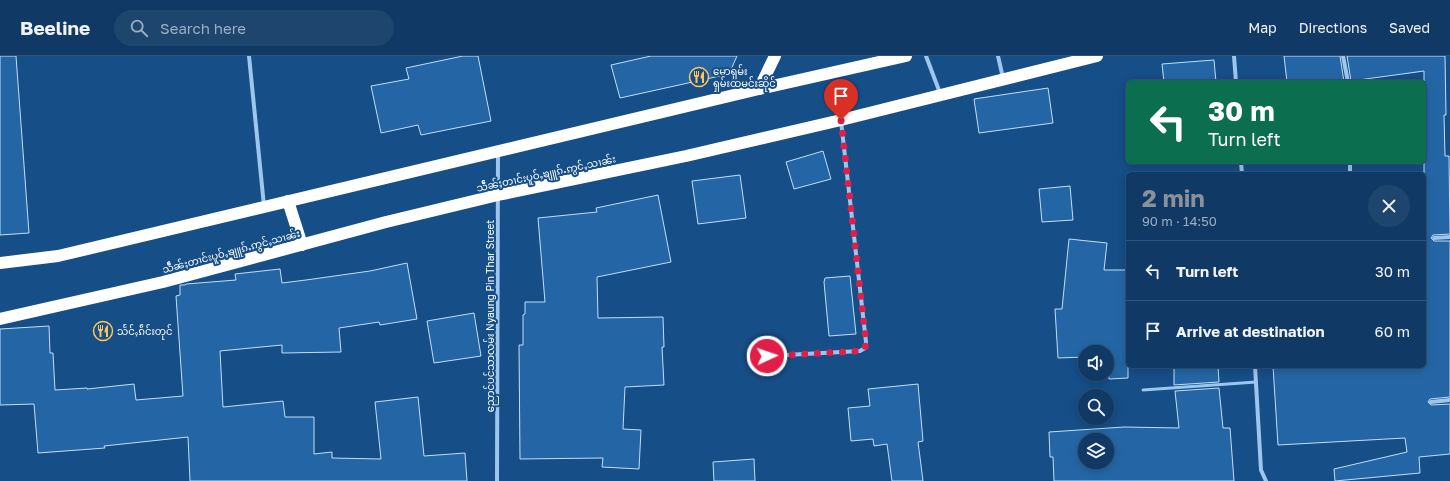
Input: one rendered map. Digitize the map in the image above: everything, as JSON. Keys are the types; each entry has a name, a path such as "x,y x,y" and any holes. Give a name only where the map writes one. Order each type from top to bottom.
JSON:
{"highway":[{"path":"759,89 775,56"},
{"path":"0,263 58,256 759,89 906,56"},
{"name":"သဵႅၼ်ႈတၢင်းပူဝ်ႇၶျူၵ်ႉဢွင်ႇသၢၼ်း","path":"0,319 163,282 386,222 498,195 686,156 942,96 1097,56"},
{"path":"288,201 302,245"}],"street":[{"path":"250,56 264,207"},
{"path":"926,56 942,96"},
{"path":"998,56 1003,80"},
{"path":"1234,56 1236,80"},
{"path":"1343,56 1348,80"},
{"path":"767,356 860,351 865,348 866,342 841,120"},
{"name":"ညောင်ပင်သာလမ်း Nyaung Pin Thar Street","path":"497,481 498,151"},
{"path":"1434,238 1450,237"},
{"path":"1255,368 1261,470 1266,481"},
{"path":"1431,402 1450,400"}],"lane":[{"path":"1143,390 1256,382"}],"building":[{"path":"0,56 16,56 29,233 0,235"},
{"path":"463,56 478,56 491,121 421,135 418,125 381,133 371,86 409,79 406,68"},
{"path":"651,56 737,56 729,74 620,98 611,65"},
{"path":"1284,56 1340,56 1344,80 1287,80"},
{"path":"1347,56 1445,56 1445,156 1449,156 1450,234 1433,235 1431,238 1434,241 1450,241 1450,397 1430,399 1428,402 1431,405 1450,404 1450,454 1419,457 1420,473 1335,481 1334,469 1407,452 1405,438 1278,445 1273,368 1426,368 1426,172 1424,172 1424,164 1426,164 1426,80 1424,80 1424,71 1351,80"},
{"path":"1214,60 1216,80 1164,80 1162,64"},
{"path":"1048,88 1053,123 979,133 974,99"},
{"path":"823,151 831,179 794,189 786,162"},
{"path":"740,175 746,218 698,224 692,181"},
{"path":"1070,186 1073,220 1042,222 1039,189"},
{"path":"658,195 671,262 597,277 598,318 663,317 664,347 662,347 664,385 625,387 623,429 641,430 639,469 602,467 603,458 520,459 519,345 523,345 523,315 525,314 525,302 545,302 538,218 597,212 596,208"},
{"path":"1069,239 1107,243 1104,270 1126,270 1126,368 1128,368 1128,378 1114,379 1114,345 1078,345 1078,357 1058,358 1055,309 1062,309"},
{"path":"407,263 417,319 380,325 379,322 339,328 341,352 282,353 282,345 220,351 223,407 283,401 285,417 314,417 314,454 332,452 332,458 381,459 375,402 418,397 424,456 465,453 467,481 190,481 188,437 104,446 105,448 38,453 34,404 0,405 0,329 49,326 50,353 53,353 55,390 87,389 134,384 136,400 183,396 176,296 180,295 180,285 236,280 235,274 280,269 282,283 370,271"},
{"path":"850,276 856,334 829,336 824,282 825,278"},
{"path":"474,313 481,356 434,363 427,321"},
{"path":"1174,368 1218,368 1219,382 1174,385"},
{"path":"918,384 923,441 918,442 923,481 892,481 887,444 874,446 873,439 851,441 848,408 870,406 868,389"},
{"path":"1219,388 1223,428 1230,428 1234,481 1054,481 1053,457 1050,457 1049,432 1124,427 1179,428 1175,391"},
{"path":"754,459 755,481 714,481 713,462"}],"place":[{"name":"မောရှမ်း ရှမ်းထမင်းဆိုင်","path":"699,77"},
{"name":"သႅင်ႇၵဵင်းတုင်","path":"103,331"}],"route":[{"path":"767,356 860,351 865,348 866,342 841,120"}]}
